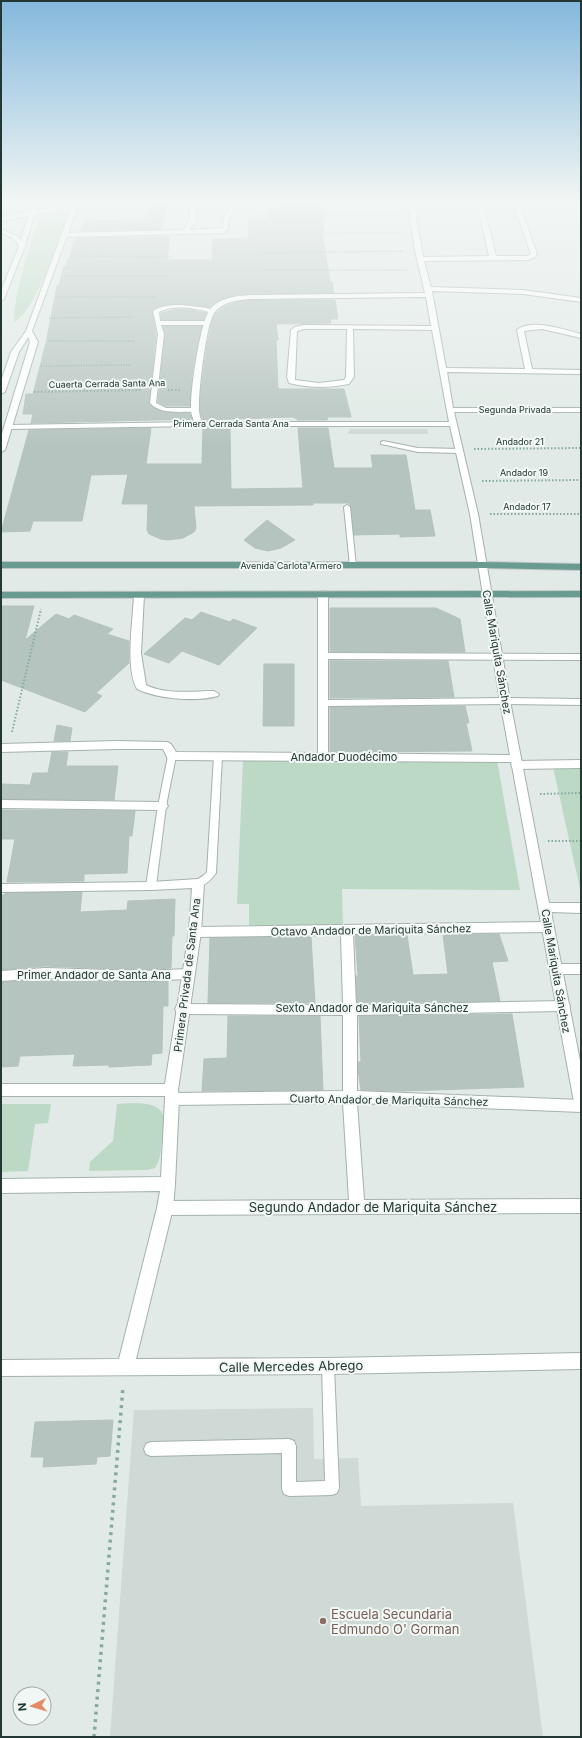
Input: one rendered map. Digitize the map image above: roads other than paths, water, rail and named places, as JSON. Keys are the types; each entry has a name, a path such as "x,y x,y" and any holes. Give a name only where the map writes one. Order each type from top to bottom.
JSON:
{"main road":[{"name":"Avenida Carlota Armero","path":"1,565 482,565 581,567"},
{"path":"1,595 581,594"}],"street":[{"path":"1,299 7,284"},
{"path":"2,390 15,352 29,331 46,284"},
{"name":"Calle Mariquita Sánchez","path":"426,284 450,410 474,514 505,701 563,1006 579,1078 581,1102"},
{"path":"198,424 194,410 206,323 212,311 223,302 236,298 250,297 409,295 429,292 523,292 581,300"},
{"path":"350,328 350,378 346,382 337,384 299,384 292,381 294,330 297,328 304,327 434,328"},
{"path":"529,371 520,330 533,327 581,336"},
{"path":"1,450 34,342 29,331"},
{"path":"442,370 581,372"},
{"name":"Segunda Privada","path":"450,410 581,410"},
{"name":"Primera Cerrada Santa Ana","path":"8,427 198,424 454,424"},
{"path":"323,594 323,757"},
{"path":"139,595 135,653 136,674 141,687 149,692 158,694 214,694"},
{"path":"323,656 581,657"},
{"path":"323,703 505,701 581,702"},
{"path":"1,748 117,745 167,746 172,756"},
{"name":"Andador Duodécimo","path":"172,756 323,757 517,761 581,764"},
{"path":"1,804 162,806"},
{"name":"Primera Privada de Santa Ana","path":"1,888 151,886 198,882 195,932 182,1009 172,1095 168,1184 165,1208 125,1368"},
{"path":"544,908 581,908"},
{"name":"Octavo Andador de Mariquita Sánchez","path":"195,932 548,927"},
{"path":"347,930 350,1010 350,1097 357,1207"},
{"path":"556,969 581,968"},
{"name":"Primer Andador de Santa Ana","path":"1,976 45,973 143,976 188,974"},
{"name":"Sexto Andador de Mariquita Sánchez","path":"182,1009 350,1010 563,1006"},
{"name":"Cuarto Andador de Mariquita Sánchez","path":"1,1090 172,1095 350,1097 581,1106"},
{"path":"1,1186 168,1184"},
{"name":"Segundo Andador de Mariquita Sánchez","path":"165,1208 581,1206"},
{"name":"Calle Mercedes Abrego","path":"1,1368 328,1366 581,1361"}],"lane":[{"path":"194,410 163,409 152,403 161,334 156,311 168,307 205,308 212,311"},
{"path":"158,323 206,323"},
{"path":"383,443 418,450 460,450"},
{"path":"347,507 353,566"},
{"path":"151,886 162,806 172,756"},
{"path":"198,882 205,880 211,873 218,756"},
{"path":"150,1449 289,1446 289,1489 332,1488 328,1366"}],"place":[{"name":"Escuela Secundaria Edmundo O' Gorman","path":"323,1621"}]}
